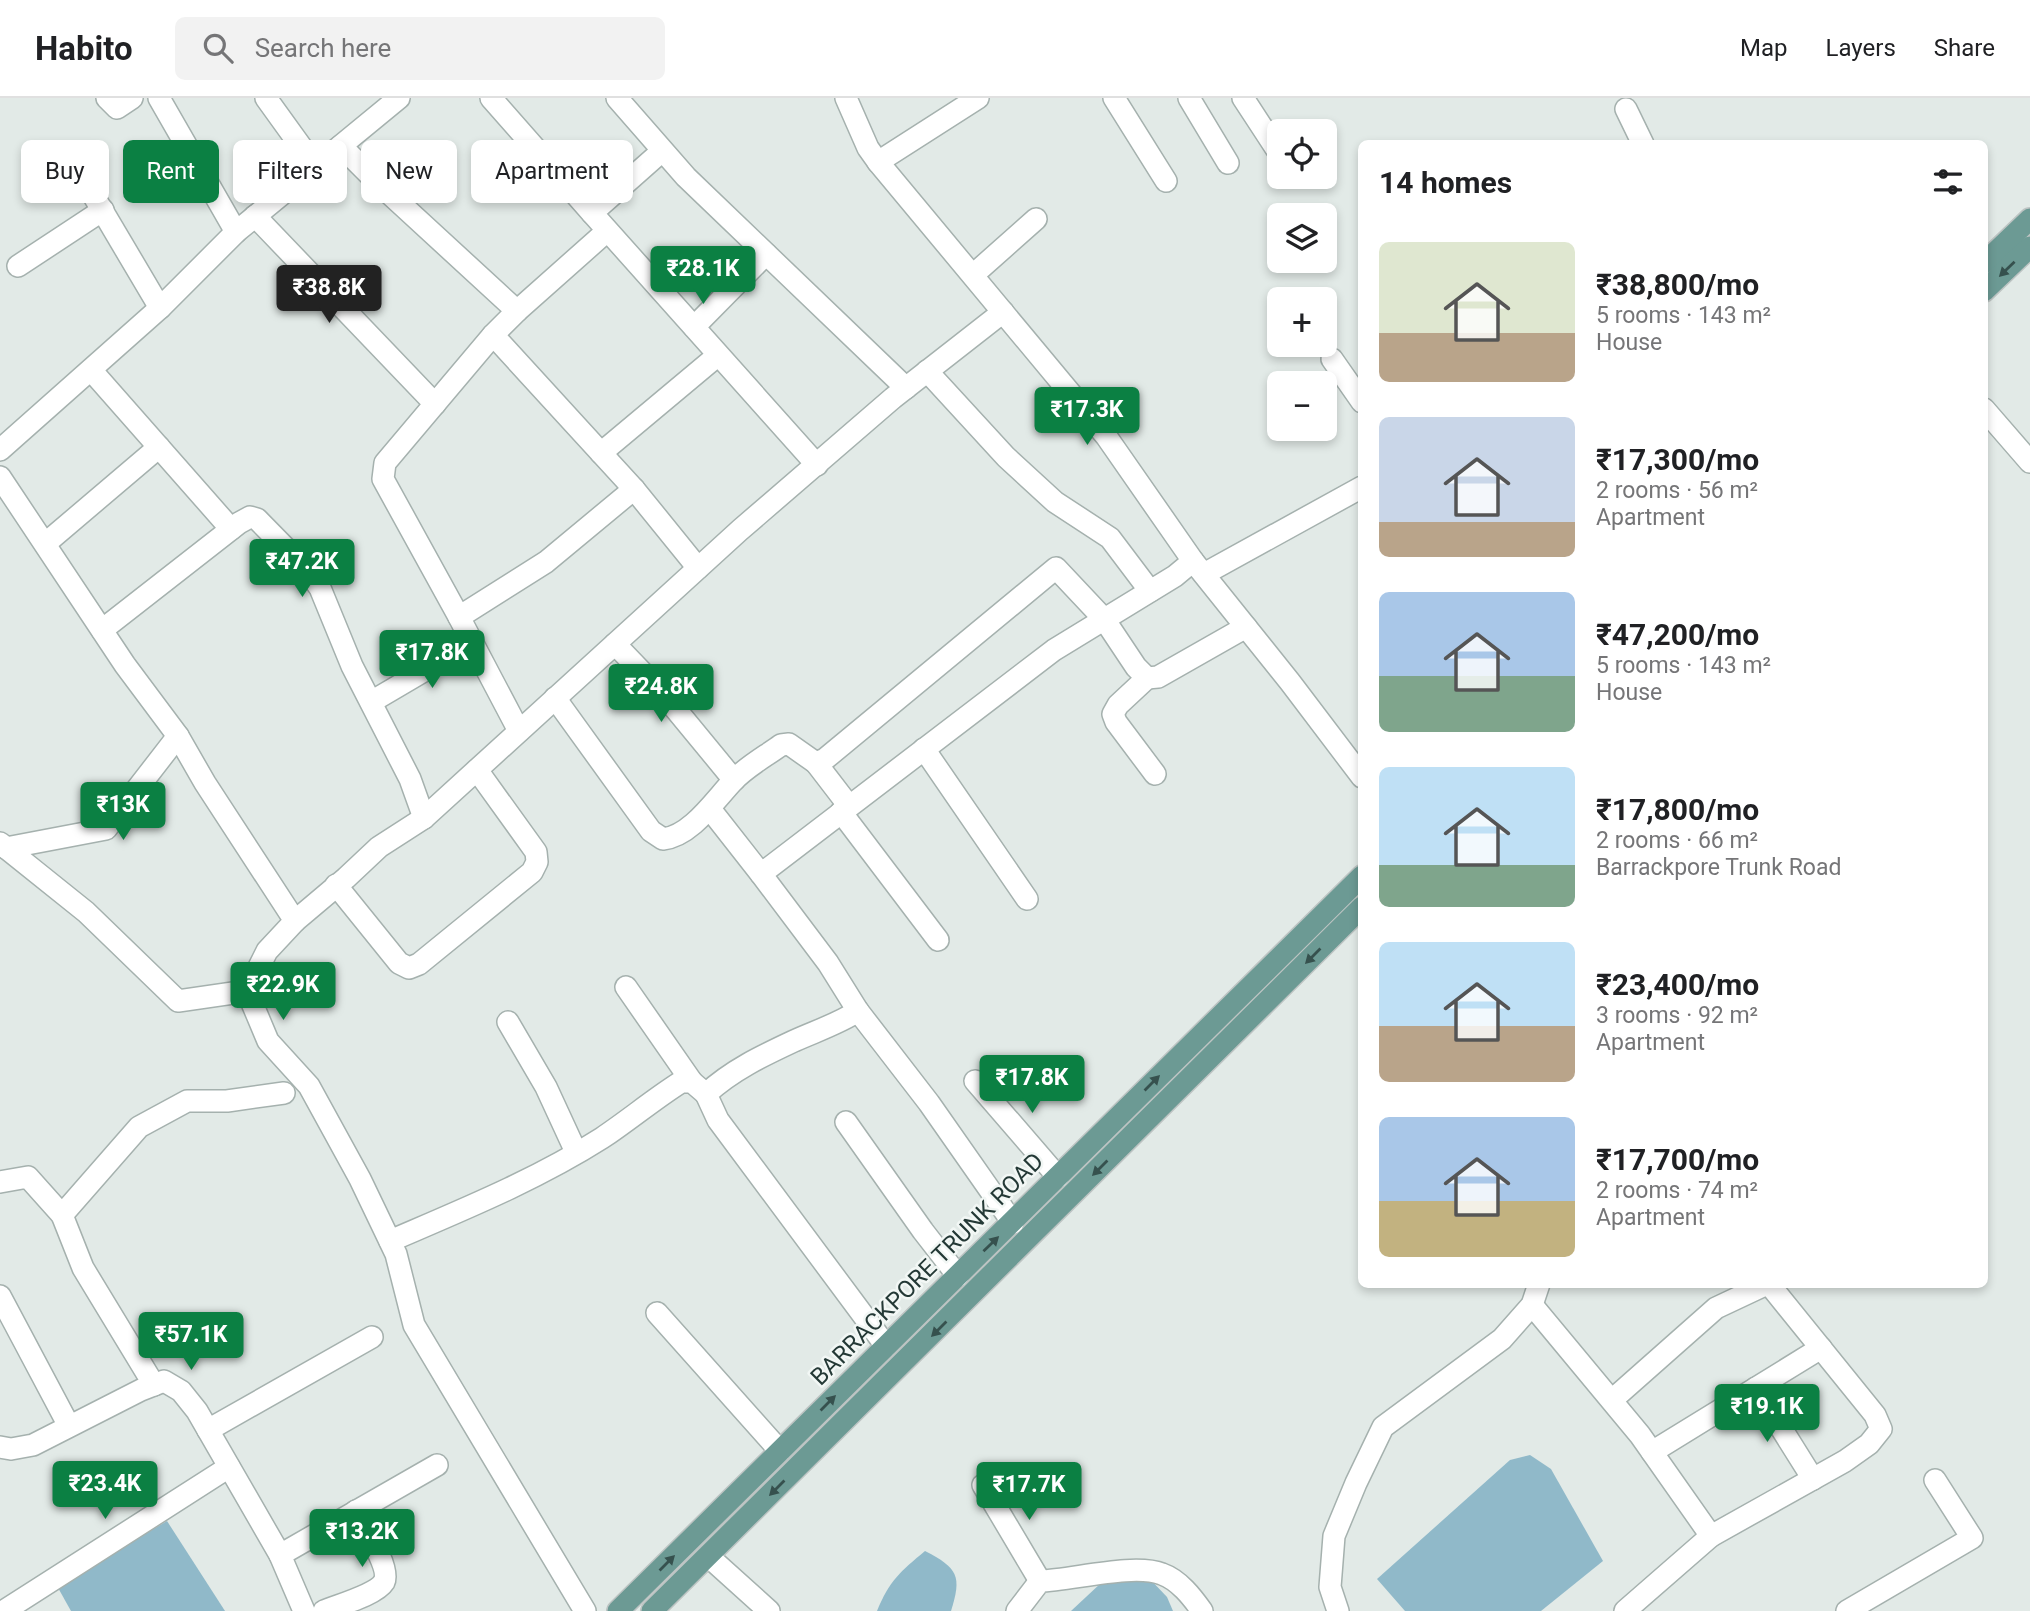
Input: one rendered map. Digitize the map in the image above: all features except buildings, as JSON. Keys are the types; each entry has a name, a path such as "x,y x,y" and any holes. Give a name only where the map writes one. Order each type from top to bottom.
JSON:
{"main road":[{"path":"1988,259 2030,219"},
{"path":"1988,287 2030,247"},
{"name":"BARRACKPORE TRUNK ROAD","path":"618,1611 1358,880"},
{"name":"BARRACKPORE TRUNK ROAD","path":"652,1611 1358,911"}],"street":[{"path":"107,98 117,108 132,98"},
{"path":"159,98 236,232"},
{"path":"266,98 296,140"},
{"path":"347,141 399,98"},
{"path":"491,98 717,356 817,465"},
{"path":"617,98 662,152 906,388"},
{"path":"846,98 867,148 1106,436 1198,567 1358,772"},
{"path":"878,162 978,98"},
{"path":"1114,98 1166,181"},
{"path":"1189,98 1228,163"},
{"path":"1243,98 1267,135"},
{"path":"1626,109 1641,140"},
{"path":"347,152 517,311"},
{"path":"592,213 662,152"},
{"path":"99,203 160,308"},
{"path":"0,450 160,308 236,232 271,203"},
{"path":"19,267 103,210"},
{"path":"255,216 435,404"},
{"path":"974,275 1036,219"},
{"path":"519,731 382,474 385,463 493,335 607,231"},
{"path":"694,327 765,254"},
{"path":"582,1610 414,1325 396,1254 360,1179 309,1086 268,1041 247,991 267,951 295,921 379,847 424,818 698,568 906,388 1003,312"},
{"path":"493,335 634,489 698,568"},
{"path":"601,453 717,356"},
{"path":"1332,359 1358,396"},
{"path":"91,370 231,529"},
{"path":"927,372 983,433 1055,502 1110,538 1150,591"},
{"path":"1988,414 2030,462"},
{"path":"46,543 159,447"},
{"path":"0,477 178,736 205,783 295,921"},
{"path":"459,617 546,562 634,489"},
{"path":"761,874 1054,650 1175,576 1358,489"},
{"path":"102,629 245,519 257,519 307,570 320,588 352,666 410,779 424,818"},
{"path":"816,763 825,760 1056,568 1104,619 1136,667 1147,678"},
{"path":"1155,774 1116,722 1113,713 1147,678 1158,677 1246,626"},
{"path":"371,702 473,642"},
{"path":"615,644 664,695 734,780"},
{"path":"555,698 651,831 663,839 673,838 710,809 734,780 781,745 789,744 816,763 937,940"},
{"path":"3,846 106,830 178,736"},
{"path":"924,749 1027,899"},
{"path":"336,885 399,963 409,968 419,964 532,872 537,862 536,852 477,769"},
{"path":"710,809 828,964 858,1011 929,1103 1013,1223"},
{"path":"3,846 86,912 178,1001 247,991"},
{"path":"626,987 699,1088 718,1120 887,1346"},
{"path":"390,1241 486,1199 576,1152 609,1133 681,1082 699,1088 858,1011"},
{"path":"508,1023 546,1087 576,1152"},
{"path":"975,1081 1058,1177"},
{"path":"62,1215 139,1127 187,1101 228,1101 284,1093"},
{"path":"846,1122 958,1276"},
{"path":"0,1182 28,1177 62,1215 83,1268 154,1385"},
{"path":"1612,1400 1716,1308 1759,1288"},
{"path":"1625,1611 1711,1536 1869,1444 1881,1429 1875,1415 1771,1288"},
{"path":"1338,1611 1330,1587 1334,1536 1383,1427 1502,1339 1539,1292 1612,1400 1711,1536"},
{"path":"0,1296 69,1426"},
{"path":"657,1313 780,1451"},
{"path":"208,1430 372,1337"},
{"path":"1652,1452 1821,1348"},
{"path":"0,1447 10,1450 33,1445 164,1381 181,1391 197,1411 280,1555 303,1611"},
{"path":"1756,1388 1813,1479"},
{"path":"280,1555 437,1465"},
{"path":"4,1611 229,1467"},
{"path":"1847,1611 1972,1538 1935,1480"},
{"path":"983,1485 1040,1581"},
{"path":"324,1611 374,1591 384,1581 386,1569 356,1511"},
{"path":"708,1556 769,1611"},
{"path":"1017,1611 1040,1581 1139,1570 1162,1574 1188,1592 1202,1611"}],"water":[{"path":"1530,1455 1551,1469 1603,1561 1541,1611 1405,1611 1377,1579 1510,1460"},
{"path":"167,1521 225,1611 71,1611 57,1586"},
{"path":"925,1551 945,1563 954,1574 956,1589 951,1611 877,1611 897,1577"},
{"path":"1147,1576 1167,1597 1173,1611 1071,1611 1101,1583"}]}
